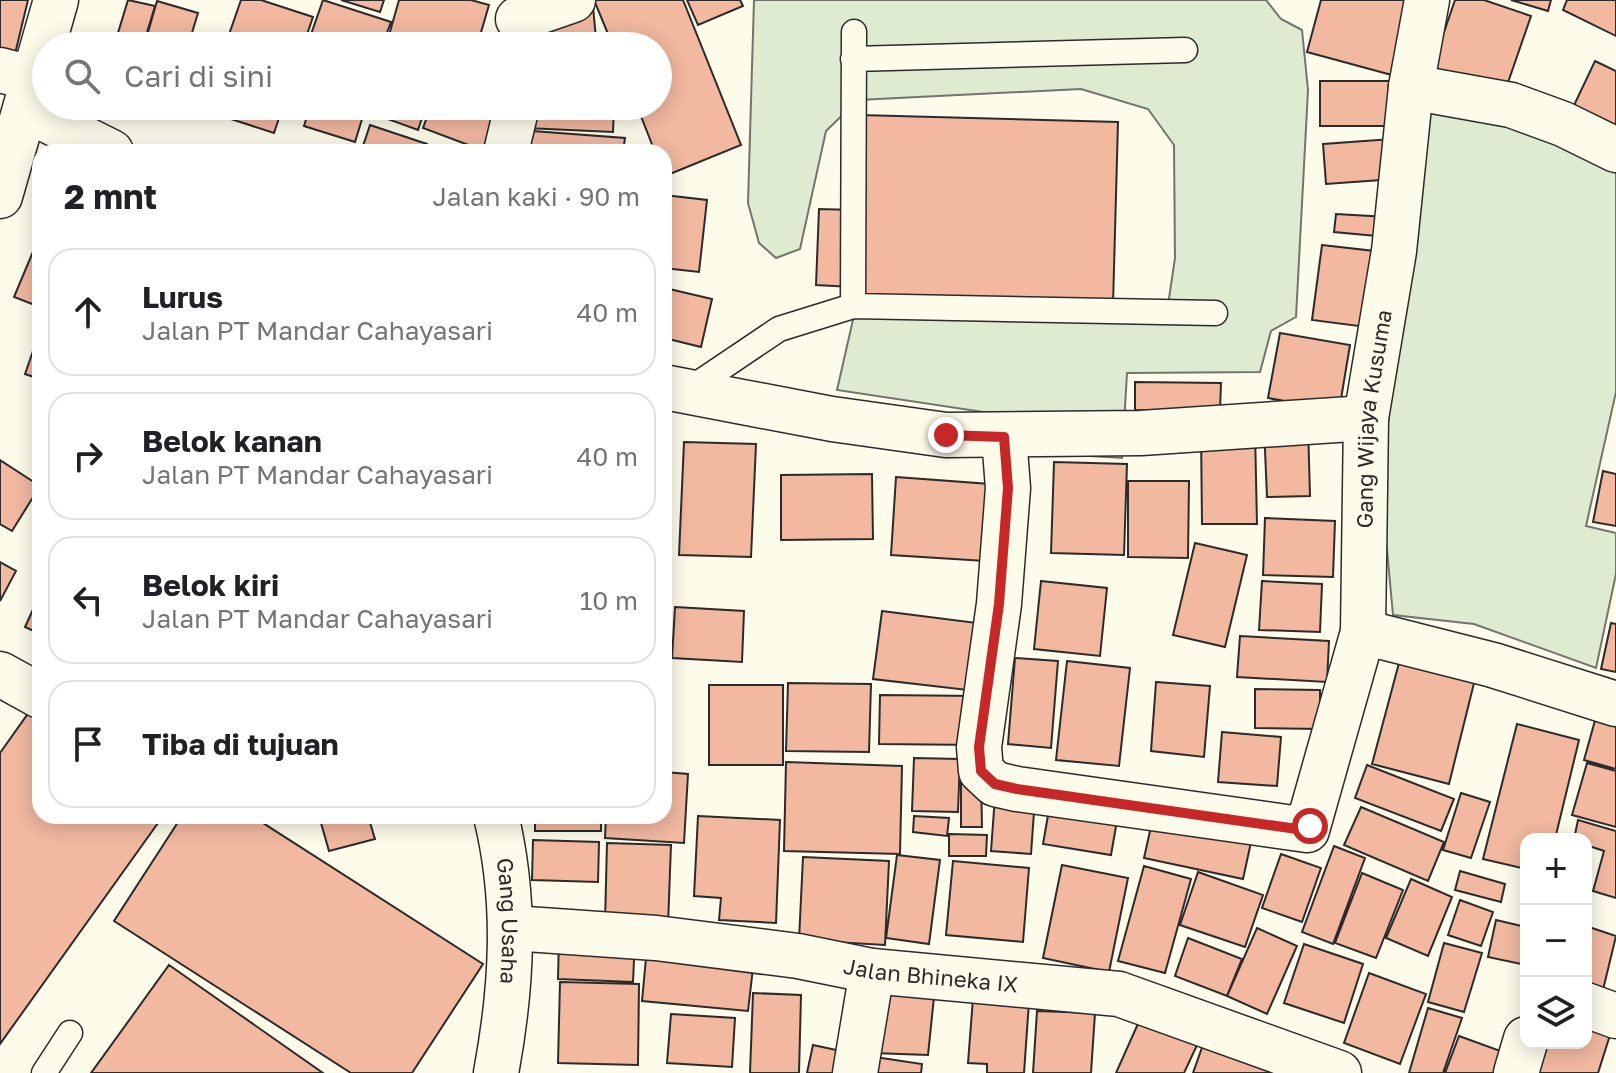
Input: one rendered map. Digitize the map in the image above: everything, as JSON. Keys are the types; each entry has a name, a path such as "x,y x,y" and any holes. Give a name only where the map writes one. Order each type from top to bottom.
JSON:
{"street":[{"path":"43,32 56,0"},
{"path":"517,22 573,0"},
{"name":"Gang Wijaya Kusuma","path":"1004,437 1008,488 999,604 979,747 981,771 995,784 1017,789 1304,830 1310,826 1363,632 1366,418 1394,251 1411,87 1427,0"},
{"path":"0,196 21,86 32,59"},
{"path":"1411,87 1511,105 1563,124 1616,150"},
{"path":"67,120 100,144"},
{"path":"508,144 514,120"},
{"path":"674,390 946,435 1004,437 1141,433 1366,418"},
{"path":"1363,632 1493,665 1616,704"},
{"path":"0,674 32,692"},
{"name":"Gang Usaha","path":"496,1073 505,1024 512,928 497,824"},
{"name":"Jalan Bhineka IX","path":"512,928 656,938 798,956 872,971 1119,994 1339,1073"},
{"path":"855,1073 872,971"},
{"path":"1592,1007 1616,1016"},
{"path":"1516,1073 1523,1049"}],"lane":[{"path":"853,306 856,175 854,32"},
{"path":"853,59 1185,50"},
{"path":"674,390 779,329 853,306 1215,313"},
{"path":"44,1073 70,1033"}],"green space":[{"path":"754,0 1266,0 1281,19 1302,30 1308,90 1296,317 1271,331 1260,372 1127,373 1122,458 1057,454 1049,422 837,390 855,311 1167,312 1175,258 1174,145 1148,109 1081,89 858,100 826,131 800,249 776,258 759,243 748,203"},
{"path":"1421,95 1616,158 1616,392 1586,526 1616,533 1616,574 1596,668 1474,624 1393,615 1375,419"}],"building":[{"path":"0,0 28,0 15,54 0,50"},
{"path":"128,0 155,6 147,32 118,32"},
{"path":"241,0 261,0 313,17 308,32 230,32"},
{"path":"323,0 391,22 387,32 312,32"},
{"path":"341,0 384,0 380,12"},
{"path":"399,0 471,0 489,5 481,32 390,32"},
{"path":"594,0 683,0 741,145 672,173 672,144 652,144 642,120 672,120 672,32 607,32"},
{"path":"687,0 740,0 743,6 698,25"},
{"path":"1321,0 1420,0 1399,77 1307,52"},
{"path":"1455,0 1484,0 1531,16 1504,94 1431,70"},
{"path":"1511,0 1551,0 1548,11"},
{"path":"1567,0 1616,0 1616,36 1563,10"},
{"path":"157,1 198,13 192,32 148,32"},
{"path":"593,6 595,32 544,32 543,11"},
{"path":"1595,61 1616,71 1616,143 1567,120"},
{"path":"1320,81 1389,81 1389,126 1320,126"},
{"path":"860,115 1118,122 1113,305 856,298"},
{"path":"234,120 278,120 274,133"},
{"path":"306,120 362,120 355,142 304,126"},
{"path":"390,120 421,120 418,130"},
{"path":"426,120 504,120 491,144 466,144 423,128"},
{"path":"526,120 613,120 613,132 526,128"},
{"path":"370,125 427,144 364,144"},
{"path":"519,130 625,138 624,144 518,144"},
{"path":"1392,139 1395,179 1326,184 1323,144"},
{"path":"672,196 707,200 699,272 672,269"},
{"path":"819,209 854,210 852,287 816,285"},
{"path":"1336,214 1388,217 1387,237 1334,232"},
{"path":"1322,245 1383,252 1374,328 1312,320"},
{"path":"32,254 32,304 14,297"},
{"path":"672,290 712,299 701,347 672,340"},
{"path":"1280,333 1350,345 1339,411 1268,398"},
{"path":"32,354 32,376 25,374"},
{"path":"1135,382 1221,383 1220,411 1135,410"},
{"path":"1308,425 1310,496 1267,497 1264,427"},
{"path":"1201,431 1255,431 1257,524 1202,524"},
{"path":"684,442 756,444 751,557 679,555"},
{"path":"0,460 32,481 32,499 12,531 0,524"},
{"path":"1054,462 1127,464 1124,555 1051,553"},
{"path":"1603,471 1616,474 1616,526 1593,522"},
{"path":"872,474 873,539 781,540 781,475"},
{"path":"896,477 990,484 985,561 891,555"},
{"path":"1128,481 1189,481 1188,558 1128,557"},
{"path":"1265,518 1335,521 1333,577 1263,575"},
{"path":"1195,543 1247,555 1225,647 1173,635"},
{"path":"0,562 16,571 0,601"},
{"path":"1041,581 1107,588 1100,656 1034,649"},
{"path":"1262,581 1322,584 1320,632 1259,630"},
{"path":"675,607 744,611 742,662 672,658"},
{"path":"882,611 985,624 976,691 873,679"},
{"path":"32,612 32,630 25,627"},
{"path":"1611,623 1616,624 1616,672 1601,669"},
{"path":"1240,636 1329,641 1327,682 1237,677"},
{"path":"1403,648 1478,667 1449,784 1372,764"},
{"path":"1015,658 1058,661 1051,748 1008,744"},
{"path":"1067,661 1130,668 1119,766 1056,760"},
{"path":"1156,682 1210,686 1204,757 1151,751"},
{"path":"788,683 871,684 869,752 786,751"},
{"path":"709,685 783,685 783,765 709,765"},
{"path":"1255,689 1320,690 1320,729 1255,728"},
{"path":"880,695 979,696 978,745 879,744"},
{"path":"1599,706 1616,711 1616,769 1584,760"},
{"path":"32,708 32,824 157,824 0,1044 0,753"},
{"path":"1517,724 1579,740 1556,833 1520,833 1520,868 1483,859"},
{"path":"1222,732 1281,737 1277,786 1218,782"},
{"path":"914,758 960,759 958,812 912,811"},
{"path":"786,762 902,766 900,854 784,851"},
{"path":"1587,763 1616,771 1616,827 1572,815"},
{"path":"1367,765 1454,799 1441,831 1355,798"},
{"path":"672,773 688,774 684,843 605,838 606,824 672,824"},
{"path":"961,778 981,778 982,827 961,827"},
{"path":"1461,793 1490,802 1471,858 1443,850"},
{"path":"995,796 1035,798 1031,854 991,851"},
{"path":"1050,804 1118,815 1111,855 1043,844"},
{"path":"1361,807 1444,842 1428,881 1344,845"},
{"path":"1154,813 1253,833 1243,879 1144,858"},
{"path":"698,816 780,820 776,923 719,920 721,898 694,896"},
{"path":"914,816 949,818 947,836 913,832"},
{"path":"1578,820 1616,831 1616,898 1593,891 1604,851 1592,847 1592,833 1575,833"},
{"path":"177,824 264,824 483,964 412,1073 351,1073 114,921"},
{"path":"321,824 370,824 375,839 329,851"},
{"path":"535,824 601,824 601,831 535,831"},
{"path":"949,834 987,835 986,856 949,856"},
{"path":"533,840 599,842 598,882 532,880"},
{"path":"607,843 671,845 668,925 605,923"},
{"path":"1334,846 1365,858 1333,944 1302,932"},
{"path":"1281,854 1321,868 1302,922 1262,908"},
{"path":"897,855 940,860 929,944 886,938"},
{"path":"803,857 889,861 885,945 799,940"},
{"path":"953,861 1029,868 1023,942 946,935"},
{"path":"1062,865 1128,878 1109,972 1043,958"},
{"path":"1144,866 1191,879 1165,973 1118,961"},
{"path":"1460,871 1505,884 1501,902 1455,890"},
{"path":"1198,872 1263,895 1245,947 1180,925"},
{"path":"1362,873 1403,890 1376,958 1335,943"},
{"path":"1411,879 1452,897 1428,956 1386,938"},
{"path":"1460,900 1493,912 1481,946 1448,935"},
{"path":"1496,920 1520,926 1520,964 1488,957"},
{"path":"1257,928 1297,946 1267,1014 1227,996"},
{"path":"1592,928 1616,936 1602,994 1592,991"},
{"path":"559,936 635,938 633,982 558,979"},
{"path":"1188,938 1242,959 1227,996 1175,976"},
{"path":"1444,943 1482,953 1464,1012 1428,1002"},
{"path":"1304,944 1363,964 1344,1023 1284,1003"},
{"path":"646,958 753,968 748,1011 642,1001"},
{"path":"169,965 323,1073 91,1073"},
{"path":"1369,973 1426,994 1400,1064 1344,1043"},
{"path":"560,982 639,984 638,1065 558,1063"},
{"path":"882,991 934,997 928,1055 873,1053"},
{"path":"753,993 801,995 799,1073 750,1073"},
{"path":"973,998 1029,1002 1024,1073 987,1073 987,1064 968,1063"},
{"path":"1428,1008 1462,1018 1443,1073 1409,1073"},
{"path":"1037,1011 1095,1013 1091,1073 1033,1073"},
{"path":"671,1014 735,1018 732,1067 667,1063"},
{"path":"1141,1017 1198,1043 1184,1073 1116,1073"},
{"path":"1592,1027 1611,1032 1598,1073 1527,1073 1534,1049 1592,1049"},
{"path":"1459,1036 1517,1057 1511,1073 1445,1073"},
{"path":"1205,1039 1284,1073 1193,1073"},
{"path":"813,1045 841,1051 836,1073 807,1073"},
{"path":"875,1057 922,1064 921,1073 873,1073"}],"route":[{"path":"946,435 1004,437 1008,488 999,604 979,747 981,771 995,784 1017,789 1304,830 1310,826"}]}
